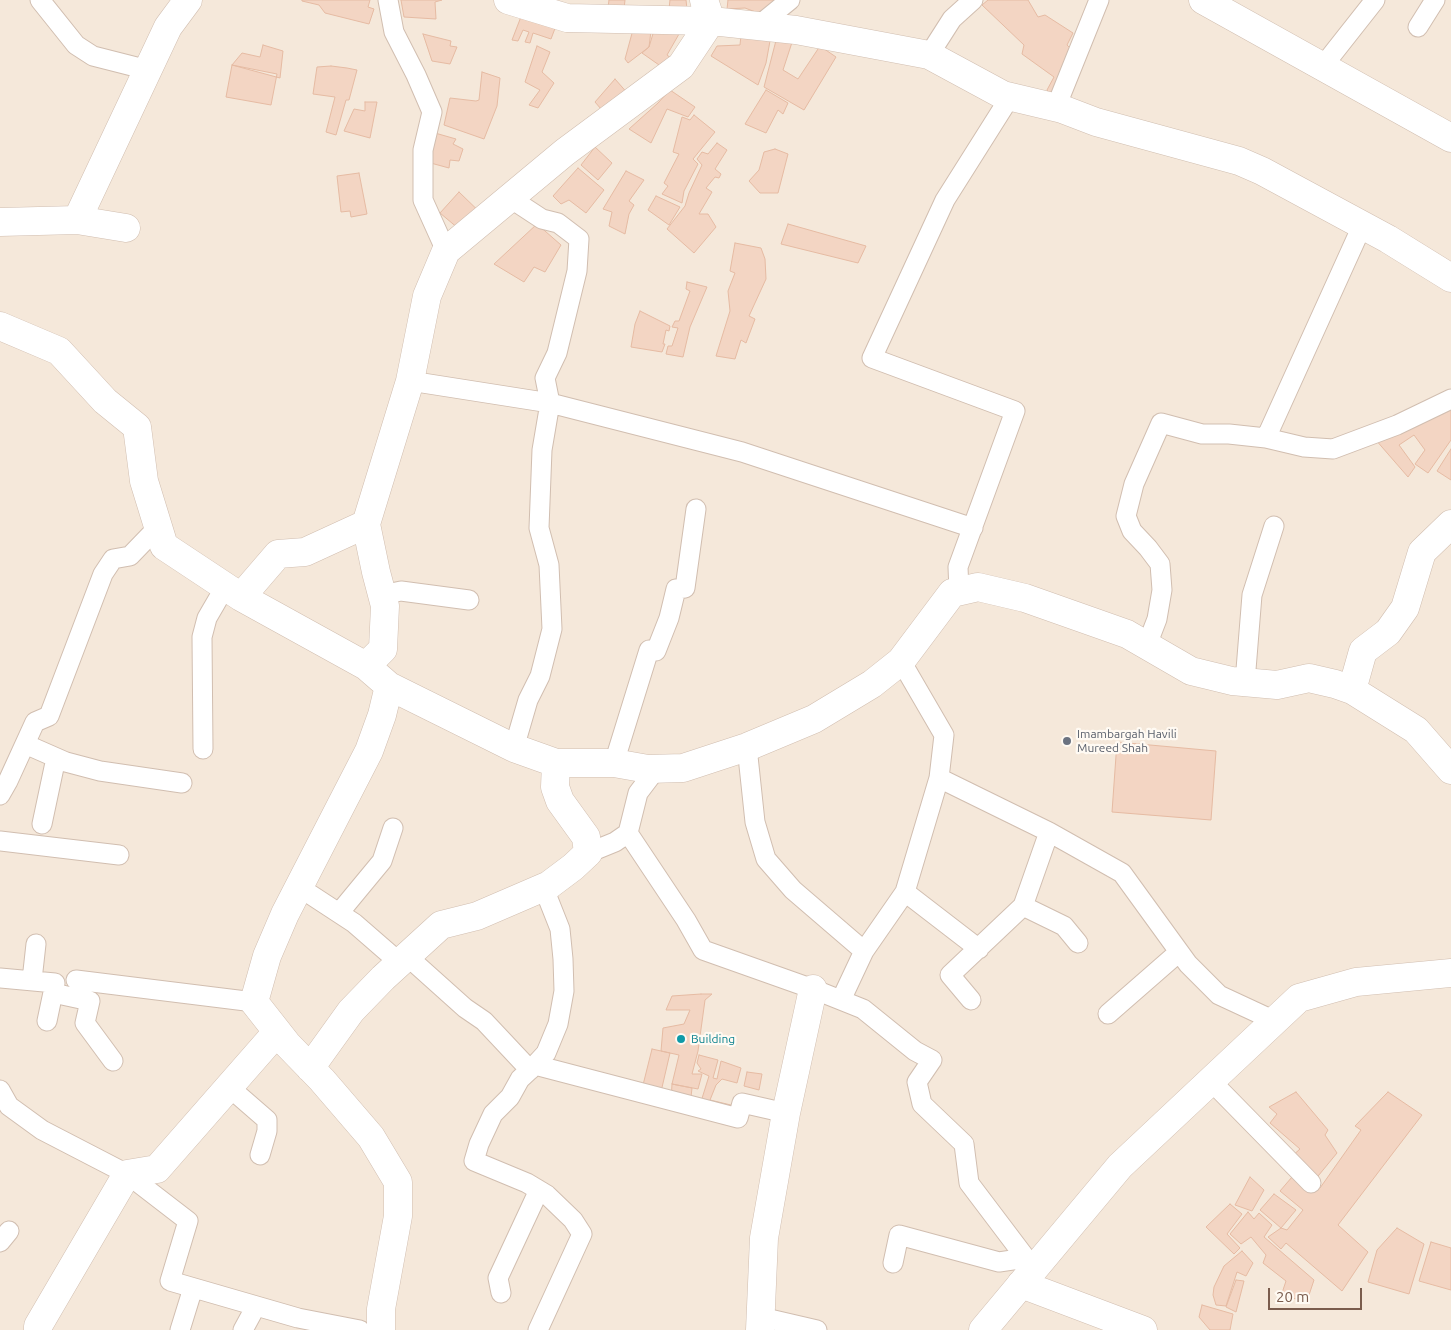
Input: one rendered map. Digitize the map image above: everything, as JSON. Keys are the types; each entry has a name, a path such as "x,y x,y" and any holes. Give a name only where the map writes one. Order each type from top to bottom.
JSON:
{"street":[{"path":"76,220 168,27 188,0"},
{"path":"508,0 567,18 707,11 758,26 796,30 929,55 1003,96 1056,107 1096,122 1239,161 1262,171 1388,239 1451,278"},
{"path":"1203,0 1234,8 1323,66 1451,138"},
{"path":"366,666 383,649 386,606 366,524 410,382 427,296 446,251 565,152 681,66 707,11"},
{"path":"0,222 76,220 126,228"},
{"path":"0,326 59,351 105,401 137,427 144,481 164,546 233,592 366,666 389,686 514,748 556,763 614,763 657,768 683,768 747,747 814,719 872,684 901,661 952,593 978,587 1025,598 1127,634 1191,671 1232,681 1277,685 1308,678 1352,690 1416,730 1451,770"},
{"path":"233,592 278,554 305,552 366,524"},
{"path":"1352,690 1363,651 1388,632 1405,608 1422,552 1451,524"},
{"path":"381,1330 381,1309 398,1216 398,1182 372,1137 286,1044 254,1002 268,956 285,914 369,751 382,715 389,686"},
{"path":"310,1068 351,1011 441,925 477,916 549,884 573,867 588,853 586,837 560,801 555,787 556,763"},
{"path":"983,1330 1027,1270 1120,1166 1299,998 1356,982 1451,973"},
{"path":"760,1324 764,1238 786,1113 813,989"},
{"path":"38,1330 38,1326 127,1174 157,1170 277,1032"},
{"path":"1027,1270 1143,1330"}],"lane":[{"path":"40,0 76,45 93,56 148,70"},
{"path":"388,0 394,32 432,112 423,150 423,200 446,251"},
{"path":"758,26 790,0"},
{"path":"929,55 952,19 973,0"},
{"path":"1056,107 1099,0"},
{"path":"1418,27 1435,0"},
{"path":"1323,66 1365,3"},
{"path":"959,591 958,567 1015,411 872,358 945,200 1010,97"},
{"path":"510,198 542,219 558,224 579,238 577,270 557,353 545,378 550,403 542,450 539,528 549,565 552,629 540,676 528,700 514,748"},
{"path":"1266,438 1362,226"},
{"path":"410,382 550,403 742,452 973,528"},
{"path":"1147,645 1157,619 1162,590 1160,564 1132,531 1126,516 1134,484 1161,423 1202,434 1229,434 1266,438 1304,447 1333,449 1397,425 1451,399"},
{"path":"614,763 649,650 656,651 669,618 676,589 685,588 696,508"},
{"path":"1245,682 1252,595 1274,526"},
{"path":"0,795 35,722 49,716 102,574 113,559 130,556 158,527"},
{"path":"203,748 202,637 206,618 233,592"},
{"path":"382,594 401,592 469,600"},
{"path":"841,1000 864,952 905,892 938,778 944,735 901,661"},
{"path":"25,744 66,762 100,771 182,783"},
{"path":"747,747 755,822 766,859 793,890 864,952"},
{"path":"42,824 56,758"},
{"path":"588,853 615,842 628,833 638,792 657,768"},
{"path":"938,778 1049,832 1122,873 1188,964 1219,995 1275,1021"},
{"path":"339,913 382,861 393,828"},
{"path":"971,1000 950,975 1023,906 1049,832"},
{"path":"628,833 686,920 702,950 813,989 862,1009 915,1051 932,1060 917,1082 922,1104 964,1144 969,1183 1027,1270"},
{"path":"0,841 119,855"},
{"path":"538,1330 582,1234 573,1220 539,1190 527,1183 474,1161 479,1144 493,1114 510,1097 520,1079 546,1053 558,1024 564,991 560,929 543,886"},
{"path":"299,887 404,959 484,1021 533,1068 738,1118 742,1103 786,1113"},
{"path":"905,892 979,949"},
{"path":"1023,906 1064,926 1078,943"},
{"path":"32,980 36,944"},
{"path":"1108,1014 1179,952"},
{"path":"0,978 55,983 47,1021"},
{"path":"76,980 254,1002"},
{"path":"53,993 90,1001 85,1023 113,1061"},
{"path":"1211,1081 1311,1183"},
{"path":"229,1087 267,1120 267,1131 260,1155"},
{"path":"0,1090 9,1106 42,1130 127,1174 188,1222 170,1281 298,1318 360,1330"},
{"path":"501,1292 498,1278 539,1190"},
{"path":"893,1263 900,1235 1027,1270"},
{"path":"180,1330 193,1288"},
{"path":"243,1330 256,1306"},
{"path":"760,1324 818,1330"}],"shaded area":[{"path":"0,0 1451,0 1451,1330 0,1330"}],"building":[{"path":"302,0 370,0 368,7 374,9 369,24 325,13 319,5"},
{"path":"401,0 442,0 435,2 436,19 404,17"},
{"path":"609,0 625,0 624,9 608,8"},
{"path":"670,0 686,0 687,9 669,9"},
{"path":"728,0 773,0 776,6 761,14 745,8 727,9"},
{"path":"988,0 1028,0 1038,17 1045,15 1073,33 1067,45 1072,50 1067,104 1047,90 1054,77 1022,54 1024,45 982,5"},
{"path":"524,9 557,23 551,39 533,33 530,43 525,42 529,32 523,30 518,41 512,40"},
{"path":"742,25 772,30 766,63 758,85 711,56 717,46 740,45"},
{"path":"780,25 797,27 783,70 798,79 820,46 836,57 804,110 764,87"},
{"path":"634,26 651,31 649,47 628,63 625,59"},
{"path":"655,27 679,34 667,55 681,66 669,72 642,53 649,47"},
{"path":"423,34 451,41 450,46 457,47 450,64 432,61"},
{"path":"263,45 283,51 280,78 232,65 242,53 260,57"},
{"path":"537,46 550,52 542,72 554,83 538,108 529,105 540,90 525,82"},
{"path":"232,65 277,74 271,105 226,97"},
{"path":"331,66 357,70 349,100 346,100 336,135 326,132 335,97 313,94 317,67"},
{"path":"482,72 500,78 497,106 484,139 444,125 450,98 479,100"},
{"path":"615,79 637,104 613,123 595,102"},
{"path":"670,90 695,107 688,117 667,109 651,143 629,129 658,103"},
{"path":"766,90 788,103 783,114 778,110 766,133 745,124"},
{"path":"365,102 377,102 370,138 344,131 354,109 365,111"},
{"path":"694,115 715,132 693,159 698,164 684,191 682,203 662,194 668,186 664,183 679,154 673,152 682,117 690,120"},
{"path":"435,133 456,139 453,144 463,149 459,161 450,160 449,168 427,162"},
{"path":"717,143 727,150 715,169 721,174 719,178 715,177 706,188 712,192 699,214 708,214 716,227 694,253 667,229 685,206 702,165 697,159 702,152 708,154"},
{"path":"595,147 612,163 598,180 581,165"},
{"path":"775,149 788,154 778,193 760,193 749,181 759,170 764,152"},
{"path":"578,168 604,190 586,213 569,200 561,204 553,196"},
{"path":"626,171 644,180 629,201 634,205 629,214 625,234 609,226 612,212 603,209"},
{"path":"359,173 367,214 351,217 350,211 341,212 337,176"},
{"path":"459,192 489,221 459,229 440,213"},
{"path":"656,196 680,207 669,225 648,210"},
{"path":"537,224 561,245 545,272 534,267 524,282 494,264"},
{"path":"788,224 866,246 858,263 781,244"},
{"path":"735,243 761,248 765,259 766,279 749,316 755,319 746,343 741,340 735,359 716,356 730,311 728,291 735,273 730,271"},
{"path":"687,282 707,287 690,327 683,357 666,354 668,346 672,346 678,328 672,327 675,321 679,321 690,291 686,289"},
{"path":"640,311 670,326 669,331 666,330 663,344 665,344 662,352 631,347 635,324"},
{"path":"1451,404 1451,440 1428,473 1415,464 1425,450 1414,435 1399,445 1415,467 1408,477 1375,439"},
{"path":"1451,449 1451,480 1437,471"},
{"path":"1117,742 1216,751 1211,820 1112,812"},
{"name":"Building","path":"712,994 705,1000 698,1051 692,1074 702,1074 698,1089 672,1084 679,1055 661,1051 663,1028 684,1024 690,1010 666,1010 672,996"},
{"name":"Building","path":"652,1049 670,1053 660,1096 641,1093"},
{"name":"Building","path":"699,1055 718,1060 713,1078 717,1079 721,1061 741,1068 737,1083 722,1079 716,1085 710,1100 735,1106 733,1114 699,1108 709,1076 698,1071 701,1069 697,1063"},
{"name":"Building","path":"747,1072 762,1074 759,1090 744,1086"},
{"path":"672,1084 692,1088 690,1106 671,1101"},
{"path":"1296,1092 1328,1130 1325,1135 1337,1153 1314,1181 1291,1157 1300,1149 1270,1123 1277,1114 1269,1107"},
{"path":"1388,1092 1422,1115 1338,1225 1368,1252 1342,1291 1286,1243 1281,1249 1268,1237 1281,1228 1287,1230 1303,1210 1280,1191 1298,1170 1320,1188 1361,1130 1355,1126"},
{"path":"1250,1177 1264,1190 1252,1211 1235,1205"},
{"path":"1274,1194 1296,1210 1281,1228 1260,1210"},
{"path":"1230,1204 1242,1214 1227,1234 1240,1248 1234,1254 1206,1227"},
{"path":"1248,1212 1254,1219 1259,1213 1272,1225 1264,1237 1314,1280 1307,1301 1281,1296 1286,1281 1263,1263 1266,1255 1251,1237 1241,1244 1230,1234"},
{"path":"1397,1228 1424,1244 1409,1294 1368,1282 1377,1250"},
{"path":"1431,1242 1451,1248 1451,1290 1419,1281"},
{"path":"1242,1251 1253,1263 1246,1276 1237,1272 1226,1306 1216,1305 1213,1295 1214,1287 1224,1266"},
{"path":"1236,1280 1244,1281 1236,1312 1226,1307"},
{"path":"1202,1305 1233,1314 1230,1330 1210,1330 1199,1317"}],"place":[{"name":"Imambargah Havili Mureed Shah","path":"1067,741"},
{"name":"Building","path":"681,1039"}]}
